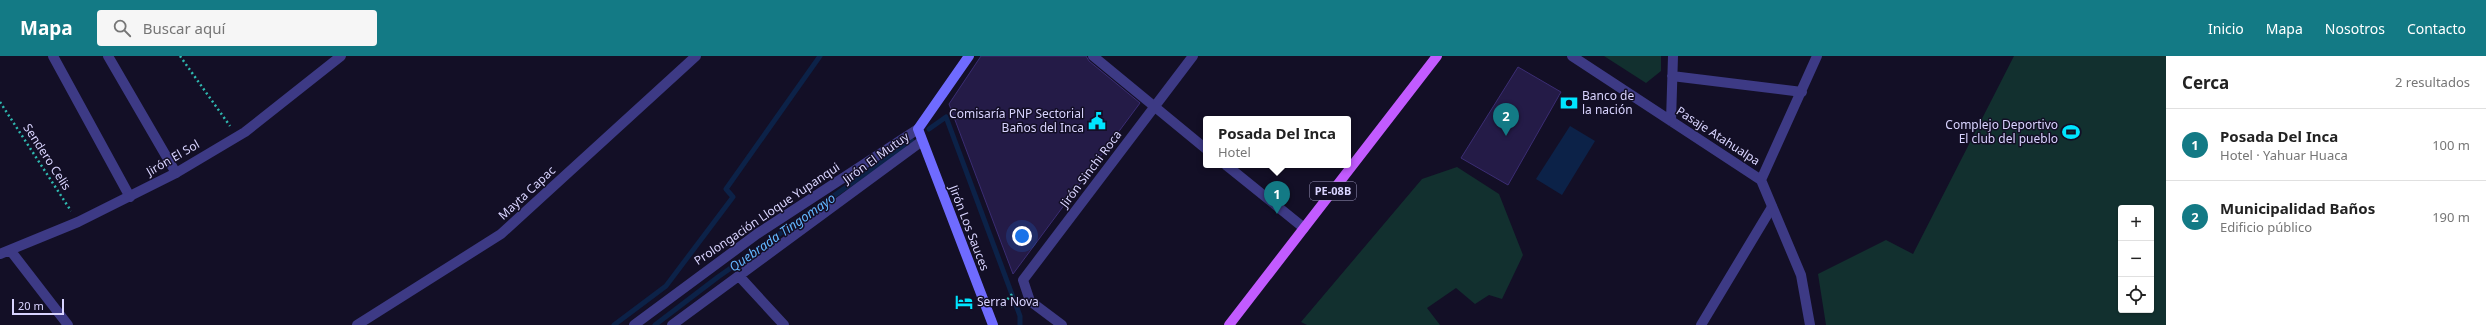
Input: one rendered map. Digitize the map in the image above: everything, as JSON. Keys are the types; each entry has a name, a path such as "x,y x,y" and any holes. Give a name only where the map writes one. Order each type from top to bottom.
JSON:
{"main road":[{"name":"PE-08B","path":"1351,167 1437,56"},
{"name":"PE-08B","path":"1229,325 1350,168"}],"street":[{"path":"53,56 130,197"},
{"path":"108,56 176,173"},
{"name":"Jirón El Sol","path":"0,254 78,222 176,173 236,135 245,132 341,56"},
{"name":"Mayta Capac","path":"357,325 501,234 696,56"},
{"path":"918,129 969,56"},
{"path":"1093,56 1203,147"},
{"name":"Jirón Sinchi Roca","path":"1023,280 1193,56"},
{"name":"Pasaje Atahualpa","path":"1572,56 1761,180 1801,275 1810,325"},
{"path":"1671,122 1673,56"},
{"path":"1761,180 1817,56"},
{"path":"1672,76 1802,92"},
{"name":"Jirón Los Sauces","path":"918,129 992,323"},
{"name":"Prolongación Lloque Yupanqui","path":"634,325 757,234 918,129"},
{"name":"Jirón El Mutuy","path":"672,325 922,141"},
{"path":"1230,168 1304,228"},
{"path":"1701,325 1772,207"},
{"path":"10,250 68,325"},
{"path":"739,276 784,325"},
{"path":"1023,280 1030,301 1062,325"}],"path":[{"path":"180,56 236,135"},
{"name":"Sendero Celis","path":"0,102 78,222"},
{"path":"992,323 1023,280"}],"green space":[{"path":"1604,56 1661,56 1661,71 1646,83"},
{"name":"Complejo Deportivo El club del pueblo","path":"2014,56 2166,56 2166,325 1826,325 1818,274 1886,240 1913,254"},
{"path":"1457,167 1499,194 1523,255 1502,299 1489,295 1475,304 1456,288 1427,308 1440,325 1307,325 1301,322 1422,179"}],"water":[{"path":"1570,126 1595,141 1562,195 1536,179"}],"building":[{"path":"981,56 1086,56 1089,61 1140,103 1013,274 949,104"},
{"path":"1518,67 1561,92 1508,185 1461,158"}],"waterway":[{"path":"614,325 666,286 733,197 726,189 820,56"},
{"name":"Quebrada Tingomayo","path":"929,129 946,117 1020,316 1020,325"},
{"name":"Quebrada Tingomayo","path":"655,325 718,277 912,141"}],"place":[{"name":"Banco de la nación","path":"1569,103"},
{"name":"Comisaría PNP Sectorial Baños del Inca","path":"1097,121"},
{"name":"Complejo Deportivo El club del pueblo","path":"2071,132"},
{"name":"Municipalidad Baños","path":"1506,136"},
{"name":"Posada Del Inca","path":"1277,214"},
{"name":"Serra Nova","path":"964,302"}]}
